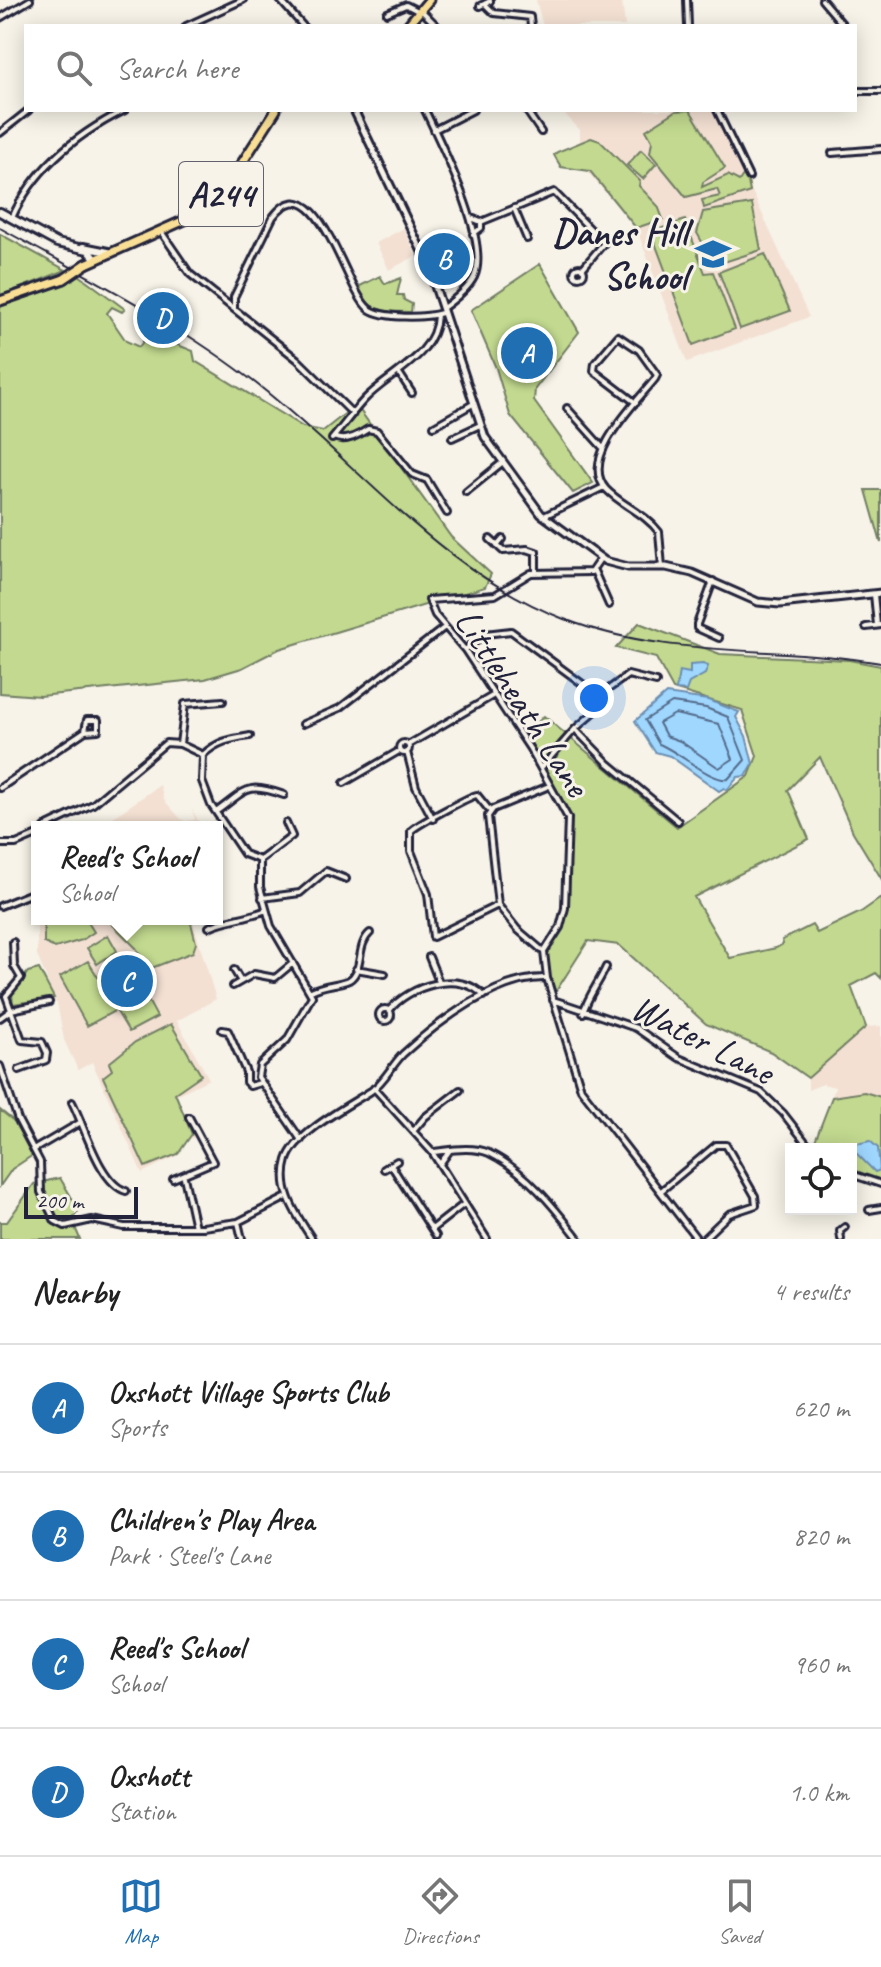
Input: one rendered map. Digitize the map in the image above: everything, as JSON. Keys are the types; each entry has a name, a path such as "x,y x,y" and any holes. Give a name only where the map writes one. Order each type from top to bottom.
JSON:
{"main road":[{"path":"408,24 429,0"},
{"name":"A244","path":"0,301 64,279 95,258 162,233 196,215 224,191 275,112"},
{"path":"0,212 57,243 91,252 95,258"},
{"path":"79,248 88,246 108,252"}],"street":[{"path":"0,18 30,0"},
{"path":"190,24 243,0"},
{"path":"280,0 301,24"},
{"path":"687,0 689,24"},
{"path":"822,0 842,24"},
{"path":"485,4 494,13 530,17 531,24"},
{"path":"387,13 406,5 419,10 435,24"},
{"path":"857,91 881,91"},
{"path":"0,133 26,112"},
{"path":"11,220 35,177 91,126 121,112"},
{"path":"355,112 427,262 440,312 480,425 543,515 600,559 628,567 662,567 714,581 744,598 772,604 878,594 879,625 866,627"},
{"path":"426,112 471,218 477,268 474,278 440,312 419,354 369,395 333,438 356,437 368,429 377,431 412,474 427,480 447,513"},
{"path":"434,130 469,112"},
{"path":"527,112 541,132"},
{"path":"718,112 749,177"},
{"path":"832,153 881,149"},
{"path":"471,218 481,222 556,193 604,243 582,269"},
{"path":"234,309 234,297 273,217 282,208 296,204 312,209 320,218 367,306 382,314 440,312"},
{"path":"514,208 527,239"},
{"path":"473,234 481,228 481,222"},
{"path":"162,233 182,266 297,359 353,414"},
{"path":"223,301 234,297"},
{"path":"636,403 594,371 595,363 614,338 624,337 655,370 655,379 602,447 599,465 604,487 654,525 661,538 662,567"},
{"path":"399,373 412,393"},
{"path":"434,426 473,404"},
{"path":"567,408 602,447"},
{"path":"452,438 480,425"},
{"path":"466,492 503,462"},
{"path":"543,515 604,487"},
{"path":"490,539 505,552 527,549 536,552 536,573 560,575 593,570 600,559"},
{"path":"497,546 503,539"},
{"path":"593,570 609,605"},
{"name":"Littleheath Lane","path":"536,573 489,596 446,596 429,600 494,695 568,818 569,866 560,927 544,952"},
{"path":"714,581 697,628 719,638"},
{"path":"303,724 340,708 445,627"},
{"path":"465,650 485,634 511,631 599,696"},
{"path":"599,696 628,675 656,682"},
{"path":"399,751 401,744 408,745 494,695"},
{"path":"540,769 575,729 599,708 599,696"},
{"path":"180,744 185,704 223,701"},
{"path":"575,729 608,763 678,821"},
{"path":"0,788 85,731"},
{"path":"203,755 221,742 250,736"},
{"path":"58,821 93,804 161,746 180,744 203,755"},
{"path":"408,745 416,787 433,819"},
{"path":"344,783 399,751 407,752"},
{"path":"203,755 202,781 222,821"},
{"path":"490,811 549,785"},
{"path":"216,812 253,787 269,788 284,795"},
{"path":"498,905 437,937 431,934 431,904 414,863 410,838 417,824 433,819 473,794 483,799 490,811 498,905 517,929 544,952 547,978 581,1089 697,1239"},
{"path":"223,822 244,854 260,860"},
{"path":"260,860 292,835 286,823"},
{"path":"0,844 16,844 31,838"},
{"path":"273,840 276,846"},
{"path":"260,860 262,898 276,937 311,991 311,999 296,1027 260,1065 261,1083 301,1140"},
{"path":"262,898 300,893 326,871 346,879"},
{"path":"0,906 31,893"},
{"path":"223,921 245,919 266,910"},
{"path":"209,927 214,925"},
{"path":"216,925 219,931"},
{"path":"311,991 327,982 345,981 356,969 363,935 370,933"},
{"path":"13,942 14,966 21,978 6,996 22,1040 42,1042 47,1053 46,1060 19,1070"},
{"path":"429,957 439,982"},
{"path":"233,986 254,974 275,978 293,963"},
{"path":"583,1013 587,998 595,992 606,967"},
{"path":"356,969 385,974"},
{"path":"234,970 240,980"},
{"path":"375,980 377,973"},
{"path":"312,1239 287,1197 284,1184 291,1149 346,1104 374,1088 410,1048 484,996 518,980 547,978"},
{"path":"389,1011 439,982 469,983 484,996"},
{"name":"Water Lane","path":"553,1000 583,1013 636,1028 679,1058 761,1092 783,1113 806,1143"},
{"path":"0,1018 11,1010 49,1002"},
{"path":"222,1030 228,1031 246,1072 246,1082 250,1086 261,1083"},
{"path":"0,1066 18,1120 42,1169 41,1192 55,1221 65,1226 92,1220 124,1227 195,1227 238,1222 287,1197"},
{"path":"374,1088 415,1129 487,1239"},
{"path":"415,1129 425,1117 460,1090"},
{"path":"71,1102 105,1177 116,1188 126,1191"},
{"path":"173,1179 184,1177 213,1162 195,1122 189,1117"},
{"path":"34,1149 81,1122"},
{"path":"661,1191 716,1145 726,1145 755,1196 756,1205 729,1214 703,1239"},
{"path":"440,1164 450,1150"},
{"path":"432,1152 489,1153 534,1186 579,1239"},
{"path":"384,1169 397,1161"},
{"path":"391,1165 436,1236"},
{"path":"857,1176 881,1184"},
{"path":"184,1177 195,1227"},
{"path":"432,1229 464,1204"},
{"path":"869,1210 881,1208"},
{"path":"238,1222 242,1239"},
{"path":"841,1239 840,1231 845,1227"}],"shaded area":[{"path":"536,0 622,0 625,24 542,24"},
{"name":"Danes Hill School","path":"563,112 716,112 745,167 751,189 809,317 687,362 636,228 580,163 580,130"},
{"path":"404,228 416,256 389,270 376,243"},
{"path":"160,785 164,800 185,821 108,821"},
{"path":"37,925 194,925 216,999 177,1021 209,1079 176,1095 192,1133 197,1137 189,1139 177,1156 142,1173 92,1062 78,1070 64,1040 57,1003 48,1002 55,1000 37,955"},
{"path":"881,1026 881,1097 864,1092 832,1097 835,1087 823,1084 808,1090 808,1078 866,1027"}],"green space":[{"path":"674,112 691,112 725,168 703,182 702,187 728,175 739,181 746,171 750,192 704,208 702,200 720,196 717,189 686,197 650,153 652,141 646,130"},
{"path":"591,138 600,141 640,181 639,186 658,206 663,219 636,228 590,171 561,167 554,155 557,152"},
{"path":"641,150 656,164 643,179 627,165"},
{"path":"752,204 761,250 721,263 712,260 697,233 703,212"},
{"path":"685,220 705,273 713,272 735,329 693,345 651,232"},
{"path":"0,234 66,270 0,296"},
{"path":"765,254 790,311 740,329 719,272"},
{"path":"540,264 579,332 535,389 534,401 593,483 573,493 510,415 496,368 471,310"},
{"path":"79,275 125,309 122,312 112,307 107,313 126,341 139,347 147,336 153,335 193,351 195,361 303,427 323,431 356,405 451,537 491,574 485,587 279,649 242,668 205,679 40,696 0,693 0,304"},
{"path":"380,276 385,284 401,278 397,295 403,295 404,300 412,304 411,312 386,311 367,302 358,287"},
{"path":"866,490 881,490 881,543"},
{"path":"639,623 720,654 849,660 881,666 881,878 853,832 820,757 788,790 809,839 694,897 730,958 776,948 783,944 782,940 812,925 817,933 861,912 881,898 881,978 876,973 851,986 866,1027 808,1078 771,1052 706,1024 619,945 588,941 553,996 546,952 565,914 570,818 526,734 544,716 677,827 749,776 757,756 742,710 673,689 656,658 616,648"},
{"path":"44,925 90,925 94,932 82,940 55,948 44,943"},
{"path":"113,925 192,925 196,943 193,952 149,969 136,948"},
{"path":"108,935 117,951 97,964 87,948"},
{"path":"88,961 102,984 131,969 157,1017 129,1032 116,1010 87,1026 60,977"},
{"path":"39,969 54,998 13,1004 12,993 28,972"},
{"path":"171,1024 201,1075 175,1093 192,1134 178,1154 145,1167 103,1077 112,1070 109,1063 135,1042"},
{"path":"864,1092 881,1097 881,1180 857,1171 857,1143 814,1143 832,1097"},
{"path":"0,1110 15,1122 33,1155 12,1169 0,1186"},
{"path":"60,1178 79,1210 72,1220 80,1239 0,1239 0,1222 7,1222 34,1184"}],"water":[{"path":"690,665 708,666 705,674 689,683 686,691 676,690 679,671 690,673"},
{"path":"666,694 708,700 739,712 736,717 746,736 753,764 746,776 738,777 727,790 719,791 670,756 655,752 635,721"},
{"path":"870,1141 878,1148 880,1170 875,1172 857,1154 857,1144"}],"railway":[{"path":"0,228 132,302 228,362 295,416 440,545 520,599 564,619 603,632 642,640 881,663"}],"place":[{"name":"Danes Hill School","path":"713,254"},
{"name":"Children's Play Area","path":"444,259"},
{"name":"Oxshott","path":"163,318"},
{"name":"Oxshott Village Sports Club","path":"527,353"},
{"name":"Reed's School","path":"127,981"}]}
